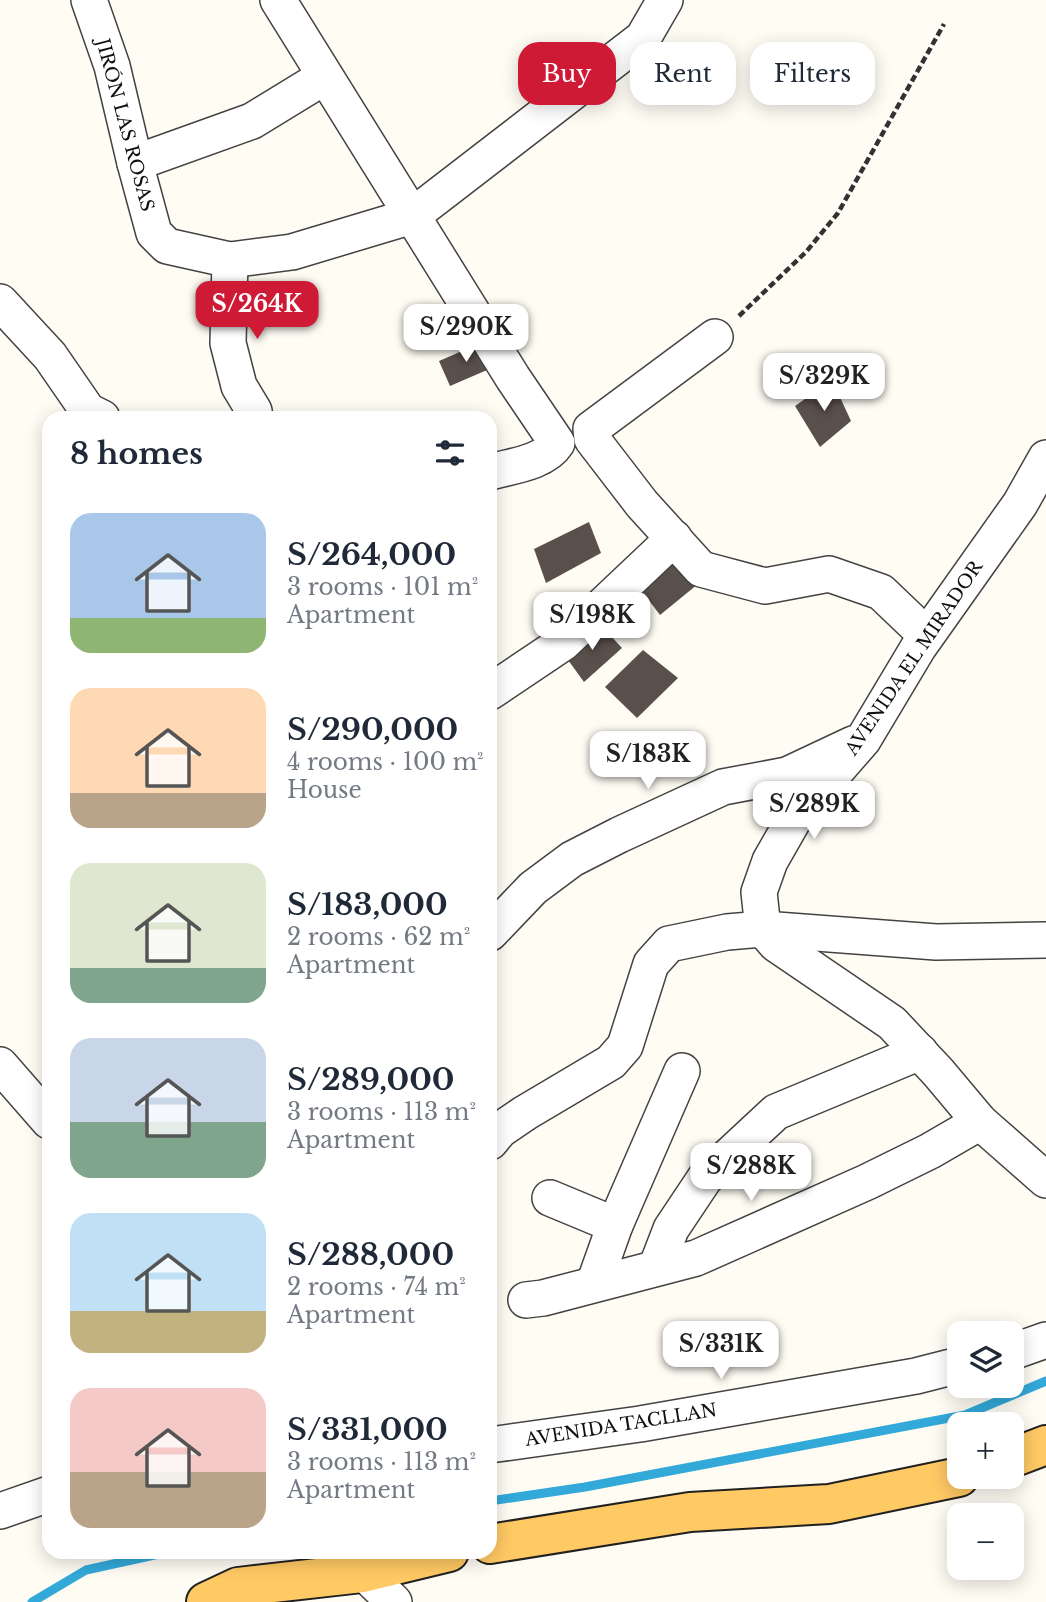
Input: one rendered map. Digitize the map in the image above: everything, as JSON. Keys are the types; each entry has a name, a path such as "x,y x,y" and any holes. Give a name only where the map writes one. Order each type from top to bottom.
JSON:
{"main road":[{"path":"1024,1453 1046,1445"},
{"path":"497,1543 690,1512 829,1504 947,1479"},
{"path":"206,1602 238,1587 353,1562 382,1559"}],"street":[{"name":"JIRÓN LAS ROSAS","path":"89,0 112,66 154,233 167,246 230,260 292,252 412,216 643,38 665,0"},
{"path":"278,0 556,443 551,452 497,470"},
{"path":"135,163 252,121 324,77"},
{"path":"230,260 228,343 239,386 254,411"},
{"path":"0,302 50,356 89,411"},
{"path":"715,337 590,429 592,439 642,504 701,569 765,586 828,574 881,592 926,635"},
{"name":"AVENIDA EL MIRADOR","path":"763,929 759,892 769,861 794,820 863,740 926,635 1020,504 1046,458"},
{"path":"497,687 563,643 674,538"},
{"path":"497,926 533,888 572,859 619,835 723,787 787,775 863,740"},
{"path":"497,1134 525,1113 611,1062 625,1046 632,1029 651,964 669,944 727,932 763,929 936,942 1046,940"},
{"path":"763,929 794,958 892,1023 980,1122 1046,1180"},
{"path":"656,1268 671,1229 705,1178 776,1112 920,1052"},
{"path":"0,1065 42,1113"},
{"path":"594,1284 615,1225 682,1071"},
{"path":"526,1300 696,1258 930,1151 980,1122"},
{"path":"550,1198 615,1225"},
{"path":"1024,1348 1046,1340"},
{"name":"AVENIDA TACLLAN","path":"497,1444 640,1424 916,1376 947,1368"},
{"path":"0,1511 42,1496"},
{"path":"353,1562 394,1602"}],"path":[{"path":"715,337 806,252 838,213 944,24"}],"building":[{"path":"483,342 494,367 450,386 439,361"},
{"path":"832,380 851,421 820,447 795,406"},
{"path":"589,522 601,553 546,583 534,549"},
{"path":"669,557 698,584 660,615 638,586"},
{"path":"599,623 622,648 584,682 563,653"},
{"path":"643,650 678,678 637,718 605,687"}],"waterway":[{"path":"497,1500 585,1487 965,1415 1046,1381"},
{"path":"32,1602 86,1570 136,1559"}]}
